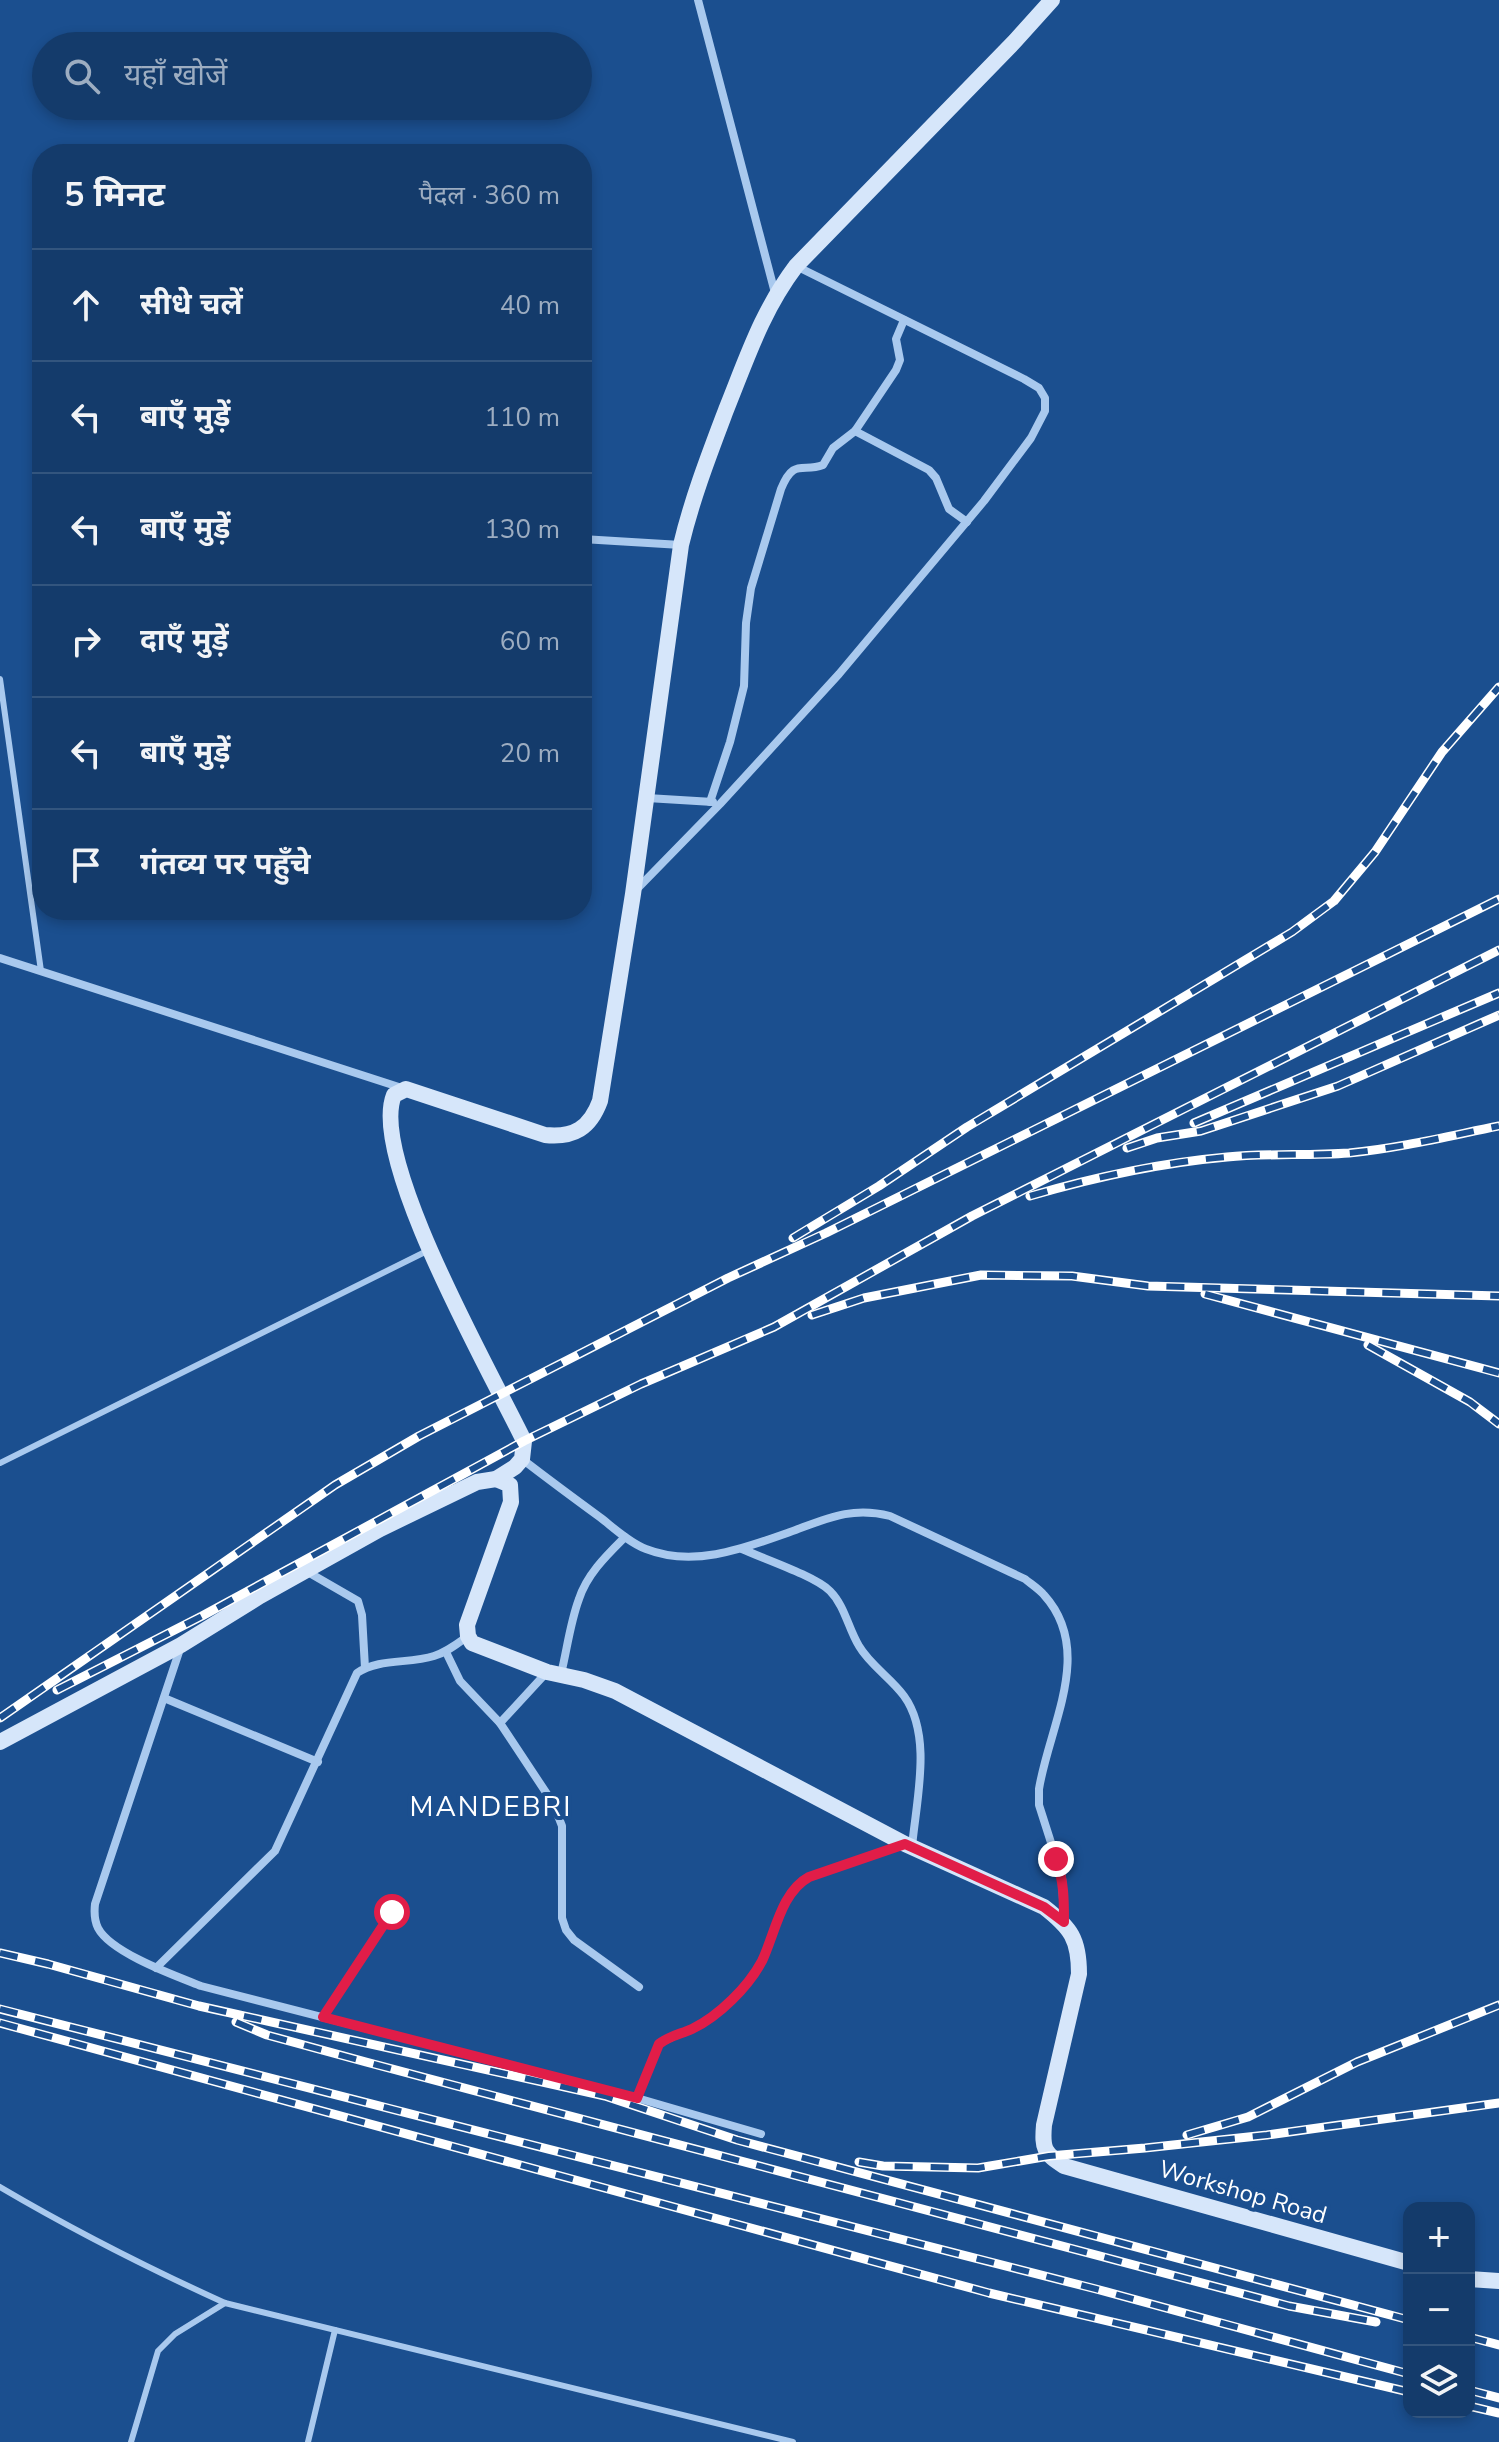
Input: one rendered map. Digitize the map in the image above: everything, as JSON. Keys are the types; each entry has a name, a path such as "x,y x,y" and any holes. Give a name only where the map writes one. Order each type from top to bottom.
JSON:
{"main road":[{"path":"0,1742 181,1645 260,1596 380,1529 477,1482 496,1479 522,1459 524,1441 429,1250 409,1197 392,1133 391,1102 394,1095 406,1089 545,1135 559,1136 587,1125 595,1114 600,1101 633,894 681,545 698,484 752,344 775,293 796,266 1052,0"},
{"path":"496,1479 510,1485 511,1502 467,1625 472,1643 615,1691 908,1845 1044,1907 1064,1922"},
{"name":"Workshop Road","path":"1064,1922 1075,1939 1079,1974 1044,2125 1042,2144 1049,2156 1064,2166 1403,2261"},
{"path":"1475,2280 1499,2281"}],"street":[{"path":"698,0 775,293"},
{"path":"633,894 839,674 967,522 1031,438 1045,411 1045,398 1039,388 1024,379 796,266"},
{"path":"715,803 744,686 751,588 781,489 786,477 794,471 823,465 833,448 855,431 899,364 896,339 904,320"},
{"path":"855,431 929,470 936,478 949,509 967,522"},
{"path":"592,540 681,545"},
{"path":"646,798 715,803"},
{"path":"0,958 406,1089"},
{"path":"522,1459 625,1537 644,1549 658,1553 713,1555 742,1549 850,1511 871,1511 890,1516 1025,1579 1043,1594 1061,1624 1069,1666 1039,1789 1039,1805 1062,1877 1064,1922"},
{"path":"500,1723 554,1673 586,1583 625,1537"},
{"path":"637,2098 659,2044 707,2020 754,1974 787,1901 800,1882 908,1845 921,1751 914,1712 904,1696 859,1645 831,1592 815,1580 742,1549"},
{"path":"306,1571 358,1601 362,1615 365,1668"},
{"path":"156,1968 275,1851 357,1673 365,1668 446,1652 468,1636"},
{"path":"181,1645 95,1904 94,1917 100,1932 121,1949 156,1968 201,1986 637,2098 761,2134"},
{"path":"446,1652 460,1681 500,1723 553,1803 562,1826 562,1918 566,1930 574,1940 639,1987"},
{"path":"164,1698 318,1762"},
{"path":"323,2017 392,1912"}],"lane":[{"path":"0,679 32,907"},
{"path":"34,920 41,971"},
{"path":"0,1463 429,1250"},
{"path":"0,2187 140,2263 225,2303 793,2442"},
{"path":"131,2442 158,2351 175,2334 225,2303"},
{"path":"308,2442 335,2330"}],"railway":[{"path":"793,1238 879,1186 967,1127 1292,932 1334,901 1375,852 1442,752 1499,687"},
{"path":"0,1718 335,1485 419,1436 728,1278 826,1233 1499,899"},
{"path":"57,1690 202,1616 524,1441 641,1384 774,1327 972,1216 1499,950"},
{"path":"1194,1123 1499,993"},
{"path":"1127,1148 1157,1138 1201,1131 1338,1086 1499,1015"},
{"path":"1030,1196 1103,1177 1177,1163 1242,1156 1349,1153 1499,1126"},
{"path":"812,1315 864,1298 981,1275 1072,1276 1148,1286 1499,1296"},
{"path":"1205,1294 1499,1373"},
{"path":"1368,1345 1470,1402 1499,1424"},
{"path":"0,1953 199,2006 605,2096 737,2140 1403,2318"},
{"path":"1187,2135 1248,2117 1357,2062 1499,2005"},
{"path":"0,2009 1096,2289 1403,2372"},
{"path":"236,2022 267,2035 366,2062 1289,2306 1376,2322"},
{"path":"0,2023 989,2293 1403,2391"},
{"path":"859,2162 883,2166 978,2168 1049,2156 1267,2135 1499,2103"},
{"path":"1475,2339 1499,2345"},
{"path":"1475,2392 1499,2398"},
{"path":"1475,2407 1499,2413"}],"district":[{"name":"MANDEBRI","path":"491,1806"}],"route":[{"path":"392,1912 323,2017 637,2098 659,2044 694,2028 718,2012 754,1974 787,1901 800,1882 905,1844 1044,1907 1064,1922 1065,1894 1056,1859"}]}
